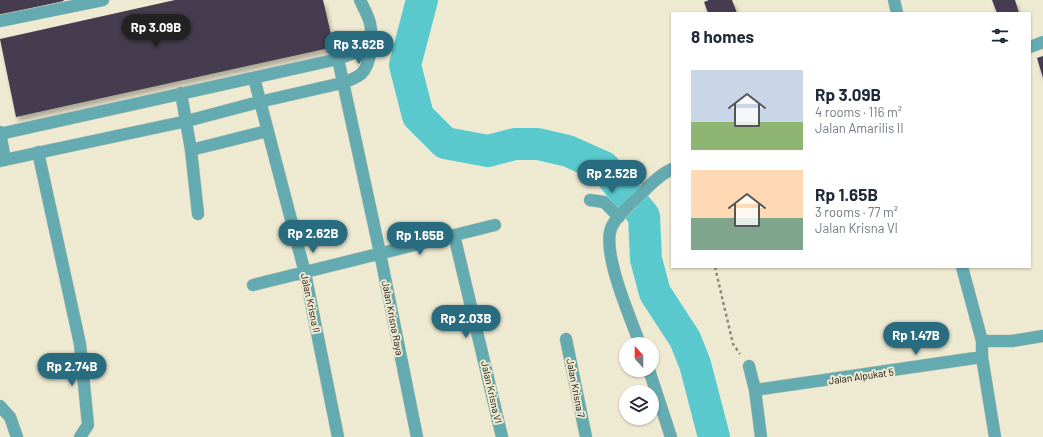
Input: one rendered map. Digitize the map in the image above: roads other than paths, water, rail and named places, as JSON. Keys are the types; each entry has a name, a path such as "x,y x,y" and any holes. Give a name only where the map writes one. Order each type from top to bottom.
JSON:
{"street":[{"path":"0,22 103,0"},
{"path":"360,0 369,22 371,33 370,47 367,66 353,78 342,83 259,102 187,121 3,160 0,133 181,92 254,78 338,59 370,47"},
{"path":"894,0 897,12"},
{"path":"1031,47 1043,42"},
{"name":"Jalan Krisna Raya","path":"338,59 380,254 417,437"},
{"name":"Jalan Krisna II","path":"254,78 259,102 305,273 338,437"},
{"path":"181,92 187,121 198,214"},
{"path":"191,150 267,131"},
{"path":"38,152 80,344 88,425 80,437"},
{"path":"638,337 613,268 610,244 611,227 650,185 671,170"},
{"path":"590,200 604,202 621,215"},
{"path":"253,285 496,224"},
{"name":"Jalan Krisna VI","path":"454,235 502,437"},
{"path":"962,268 982,341 982,357 995,437"},
{"path":"982,341 1012,341 1043,336"},
{"name":"Jalan Krisna 7","path":"566,339 586,437"},
{"name":"Jalan Alpukat 5","path":"755,390 982,357"},
{"path":"749,366 755,390 761,437"},
{"path":"651,377 671,437"},
{"path":"0,406 10,417 17,437"}],"waterway":[{"path":"422,0 405,65 418,116 445,143 488,151 515,144 538,144 568,151 604,167 644,216 646,259 655,293 685,339 695,364 714,437"}]}
